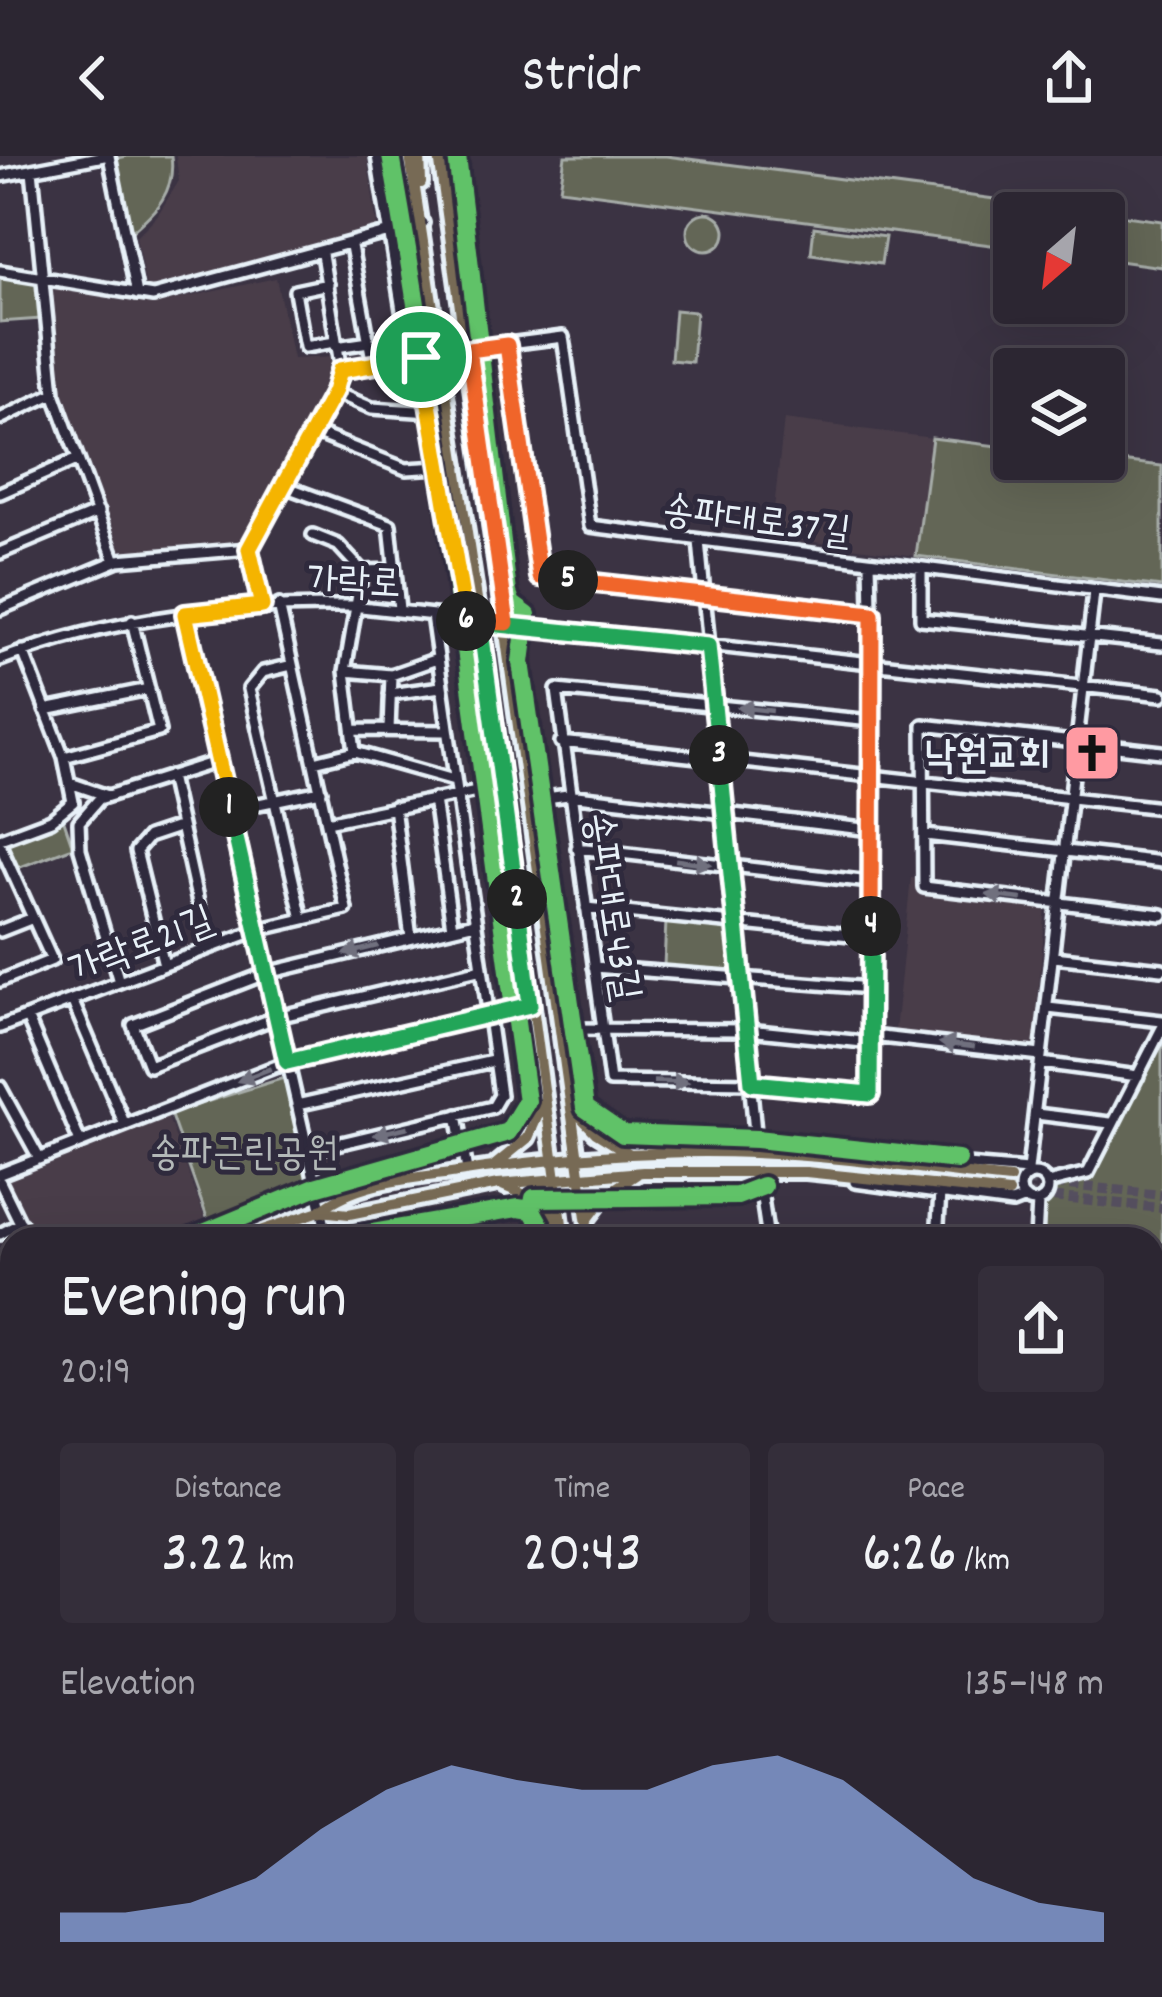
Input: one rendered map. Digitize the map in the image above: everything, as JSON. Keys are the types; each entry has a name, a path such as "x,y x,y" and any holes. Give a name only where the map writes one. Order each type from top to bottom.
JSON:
{"main road":[{"path":"410,156 423,223"},
{"path":"420,156 437,353 458,466 563,1227"},
{"path":"443,156 588,1227"},
{"path":"494,1166 528,1138 545,1098"},
{"path":"575,1111 596,1133 632,1156"},
{"path":"272,1227 320,1211 351,1192 494,1166 632,1156 757,1153 1009,1186 758,1171 643,1172 498,1184 349,1214 320,1211"},
{"path":"587,1220 607,1194 643,1172"},
{"path":"498,1184 540,1201 560,1227"}],"street":[{"path":"0,176 107,156 137,293"},
{"path":"377,156 410,359"},
{"path":"32,170 38,277 54,393 115,561"},
{"path":"0,272 153,296 389,236 423,223"},
{"path":"351,246 373,365"},
{"path":"0,609 115,561 249,549 334,392 340,370 322,254"},
{"path":"328,284 295,291 305,347 369,342"},
{"name":"송파대로37길","path":"469,350 563,337 590,526 1162,598"},
{"path":"507,345 540,577 872,614"},
{"path":"340,370 437,353"},
{"path":"334,392 372,408 446,413"},
{"path":"0,419 54,393"},
{"path":"313,432 406,469 458,466"},
{"path":"0,493 78,459"},
{"path":"284,485 390,525 399,609"},
{"path":"0,553 98,512"},
{"path":"313,536 338,545 362,571 395,571"},
{"path":"699,541 757,1153"},
{"name":"가락로","path":"249,549 262,606"},
{"path":"603,1026 610,1081 752,1083 870,1094 870,562"},
{"path":"921,570 921,620 1162,644"},
{"path":"356,752 345,671 352,606 362,571"},
{"path":"1025,1198 1021,1186 1028,1173 1036,1114 1094,592"},
{"name":"가락로21길","path":"0,1027 257,930 346,909 279,605"},
{"name":"가락로","path":"0,660 132,621 262,606 352,606 1162,695"},
{"path":"185,614 325,1227"},
{"path":"308,1151 493,1107 500,1095 433,615"},
{"path":"64,757 159,731 132,621"},
{"path":"0,981 52,960 0,842 65,814 73,802 64,757 23,651"},
{"path":"345,671 391,675 437,659"},
{"path":"292,665 263,672 250,689 302,919"},
{"path":"389,730 391,675"},
{"path":"390,694 441,687"},
{"path":"45,710 149,688"},
{"name":"송파대로43길","path":"603,1026 557,690 712,704"},
{"path":"712,704 872,721"},
{"path":"1162,752 923,725 924,887 1162,915"},
{"path":"352,730 447,731"},
{"path":"561,742 922,778 1162,808"},
{"path":"314,762 356,752 454,780"},
{"path":"119,982 78,836 85,811 108,796 219,761"},
{"path":"170,776 208,948"},
{"path":"70,783 108,796"},
{"path":"327,822 501,785"},
{"path":"230,810 321,791"},
{"path":"531,800 568,795 872,830"},
{"path":"434,799 452,928"},
{"path":"394,807 411,938"},
{"path":"164,965 136,851 148,836 181,826"},
{"path":"925,835 1162,862"},
{"path":"577,848 870,882"},
{"path":"586,908 870,937"},
{"path":"0,931 33,918"},
{"path":"475,923 267,973 134,1025 149,1066 277,1017 482,969"},
{"path":"1054,957 1162,969"},
{"path":"594,967 871,988"},
{"path":"72,1000 125,1125"},
{"path":"23,1227 0,1178 39,1158 287,1062 530,1005"},
{"path":"1047,1183 1088,1173 1162,1024 1048,1008"},
{"path":"27,1017 80,1142"},
{"name":"송파대로43길","path":"564,1030 603,1026 748,1030 873,1039 1138,1076"},
{"path":"297,1105 493,1061"},
{"path":"0,1087 39,1158"},
{"path":"1036,1114 1110,1123"},
{"path":"457,1115 467,1170"},
{"path":"834,1161 851,1156 1041,1176 1047,1192 1038,1202 1037,1227"},
{"path":"758,1171 766,1227"},
{"path":"833,1175 1012,1203 1025,1198 1038,1202"},
{"path":"938,1227 940,1193"},
{"path":"13,1227 21,1223"}],"shaded area":[{"path":"176,156 367,156 378,234 164,288 146,288 136,237 157,216 179,181"},
{"path":"276,278 293,359 336,357 340,374 248,546 117,557 57,393 42,280 164,302"},
{"path":"784,419 932,438 916,556 771,536"},
{"path":"911,878 1047,893 1034,1046 895,1032"},
{"path":"167,1115 208,1227 25,1227 1,1176"}],"green space":[{"path":"171,156 172,169 162,200 130,233 114,159"},
{"path":"565,156 666,156 993,199 993,245 560,189"},
{"path":"706,213 719,219 725,232 719,245 706,251 693,245 687,232 693,219"},
{"path":"1125,216 1162,221 1162,267 1125,262"},
{"path":"814,227 885,237 881,264 811,254"},
{"path":"0,275 36,281 41,319 0,322"},
{"path":"675,310 696,312 692,362 671,360"},
{"path":"932,438 993,445 993,480 1125,480 1125,462 1162,466 1162,587 916,556"},
{"path":"63,818 73,847 15,869 3,841"},
{"path":"666,921 724,924 732,970 664,966"},
{"path":"1162,1028 1162,1227 1043,1227 1044,1202 1053,1183 1089,1175"},
{"name":"송파근린공원","path":"284,1078 314,1185 210,1226 170,1113"}],"tunnel":[{"path":"1010,1179 1162,1195"},
{"path":"1009,1193 1162,1208"}],"cycle path":[{"path":"218,1227 315,1187 508,1132 527,1101 447,509 391,156"},
{"path":"457,156 508,593 512,604 527,615 521,662 585,1108 623,1134 756,1139 958,1160"},
{"path":"541,1227 532,1210 534,1198 737,1196 763,1186"},
{"path":"406,1227 518,1208 532,1210"}],"place":[{"name":"낙원교회","path":"1092,753"}],"route":[{"path":"421,357 340,370 334,392 249,549 262,606 185,614 287,1062 530,1005 480,623 507,623 708,646 752,1083 870,1094 872,614 540,577 507,345 469,350 507,623 463,621 421,357"}]}
